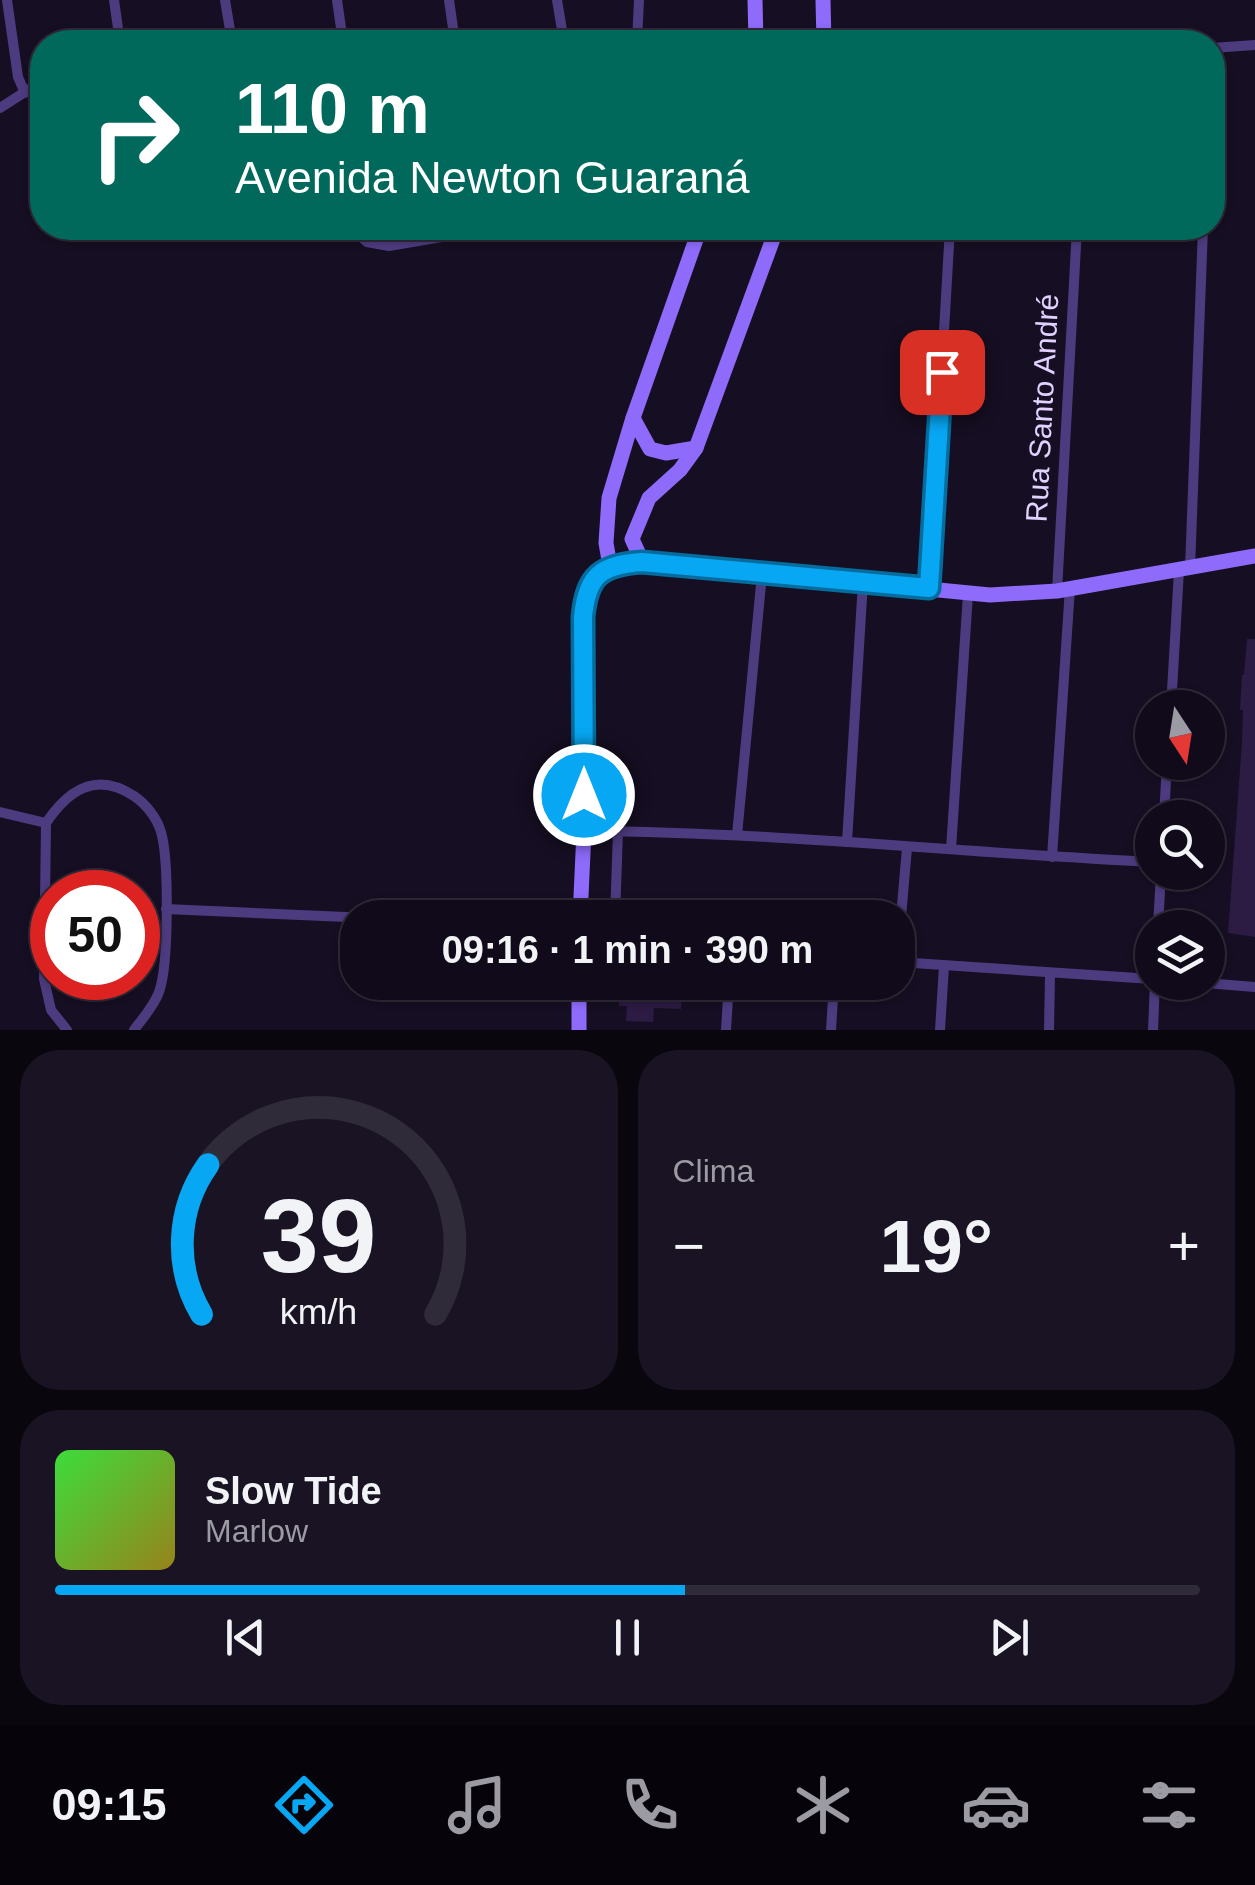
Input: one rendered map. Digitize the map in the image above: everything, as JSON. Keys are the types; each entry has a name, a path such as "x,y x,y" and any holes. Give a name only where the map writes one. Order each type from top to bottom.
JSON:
{"main road":[{"path":"755,0 756,30"},
{"path":"823,0 824,30"},
{"path":"610,566 606,542 609,498 690,240"},
{"path":"642,562 632,539 649,498 680,470 696,448 773,240"},
{"path":"633,418 650,449 666,453 696,448"},
{"path":"581,900 585,598 597,574 610,566 642,562 990,596 1063,590 1255,556"},
{"path":"579,1000 579,1030"}],"street":[{"path":"6,0 18,78 24,93"},
{"path":"114,0 118,30"},
{"path":"226,0 230,30"},
{"path":"337,0 341,30"},
{"path":"449,0 453,30"},
{"path":"557,0 562,30"},
{"path":"638,30 639,0"},
{"path":"1225,47 1255,46"},
{"path":"0,108 30,89"},
{"path":"365,240 381,246 417,240"},
{"path":"929,588 949,240"},
{"name":"Rua Santo André","path":"1052,857 1077,240"},
{"path":"1172,690 1184,569 1201,240"},
{"path":"737,835 762,574"},
{"path":"848,842 863,582"},
{"path":"951,849 968,594"},
{"path":"67,1030 51,1010 44,979 46,823 58,805 84,787 104,782 141,800 155,818 161,830 166,865 163,980 158,996 134,1030"},
{"path":"0,812 46,823"},
{"path":"584,831 737,835 1135,861"},
{"path":"616,900 618,831"},
{"path":"902,900 907,848"},
{"path":"166,908 340,917"},
{"path":"915,963 1135,980"},
{"path":"940,1030 944,966"},
{"path":"1048,1030 1050,974"},
{"path":"1225,985 1255,987"},
{"path":"726,1030 728,1000"},
{"path":"831,1030 833,1000"},
{"path":"1153,1030 1154,1000"}],"building":[{"path":"1247,639 1255,639 1255,937 1228,933"},
{"path":"619,1000 681,1000 681,1009 654,1008 653,1022 626,1021 627,1006 619,1006"}],"route":[{"path":"584,795 583,617 585,598 597,574 610,566 642,562 929,588 942,372"}]}
